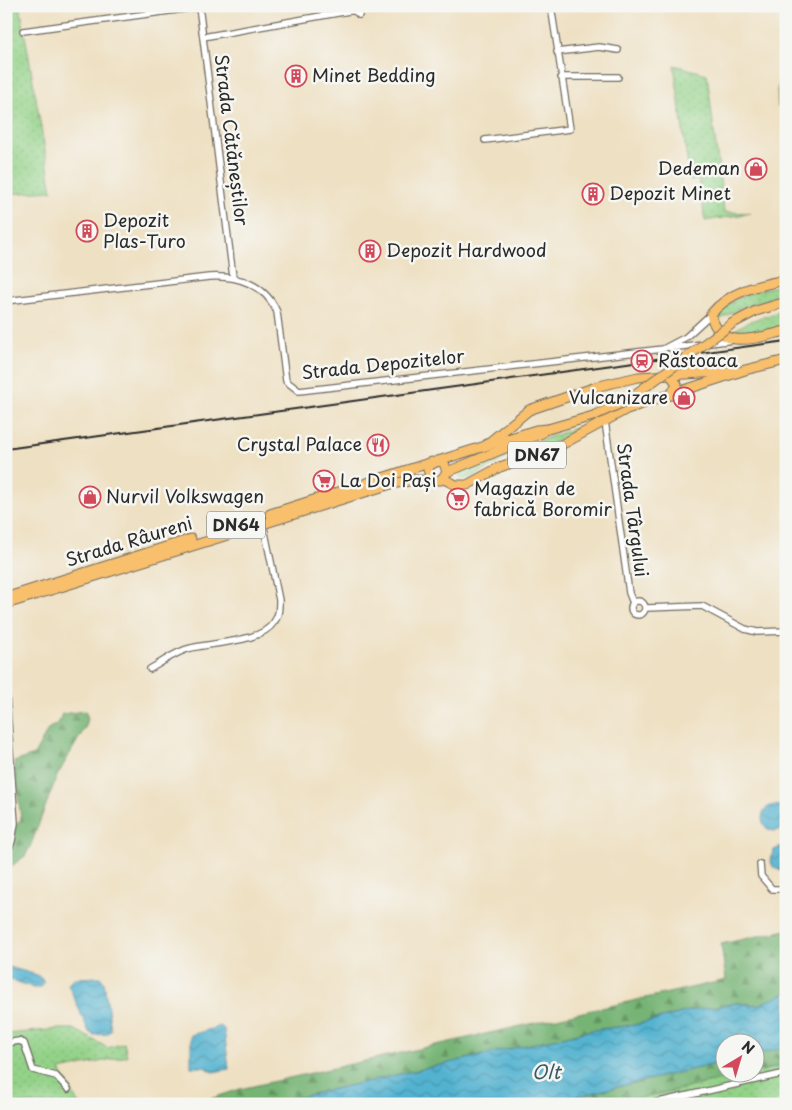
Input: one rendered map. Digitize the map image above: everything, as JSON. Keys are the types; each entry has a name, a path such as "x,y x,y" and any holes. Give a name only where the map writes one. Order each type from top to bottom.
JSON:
{"main road":[{"path":"786,280 738,293 725,300 711,314 720,334 734,340 786,331"},
{"name":"DN64","path":"487,444 593,416 626,401 733,323 756,311 786,302"},
{"name":"DN67","path":"446,475 456,485 467,485 500,466 555,448 628,409 745,370 786,360"},
{"name":"DN67","path":"435,462 487,444 521,416 534,408 616,381 670,374 745,370"},
{"path":"670,374 677,384 670,395"},
{"name":"DN64","path":"432,479 438,481 446,475 538,436 548,429"},
{"path":"432,479 428,470 435,462 444,463 446,475"},
{"name":"Strada Râureni","path":"6,601 16,595 435,462"},
{"name":"Strada Râureni","path":"6,601 391,484 432,479"}],"street":[{"path":"23,31 199,6"},
{"name":"Strada Cătăneștilor","path":"199,6 233,277"},
{"path":"484,140 570,129 551,6"},
{"path":"203,37 349,11 355,11 359,15"},
{"path":"558,52 599,47 618,50"},
{"path":"561,77 618,77"},
{"name":"Strada Depozitelor","path":"6,302 209,277 233,277 256,286 273,303 277,312 286,381 299,391 663,349 686,336 711,314"},
{"path":"663,349 734,340"},
{"name":"Strada Târgului","path":"605,421 629,593 633,603"},
{"path":"150,669 182,650 242,639 263,632 273,624 279,612 279,600 263,523"},
{"path":"640,601 644,603 646,608 641,615 635,615 631,609 633,603 640,601"},
{"path":"646,608 702,606 745,629 757,632 786,631"},
{"path":"6,693 8,753 15,823 12,842 6,855"},
{"path":"760,864 761,876 772,888 786,889"},
{"path":"6,1043 19,1041 24,1043 33,1070 56,1076 68,1089"},
{"path":"650,1104 786,1073"}],"green space":[{"path":"6,6 20,6 52,191 6,194"},
{"path":"674,65 707,74 724,212 751,213 705,221 699,180 690,181"},
{"path":"786,66 786,108 778,107 777,90"},
{"path":"786,284 786,294 742,307 717,321 715,314 740,297"},
{"path":"786,310 786,328 741,337 728,334 750,321"},
{"path":"579,427 580,429 553,444 503,460 472,477 462,479 459,476 462,470 509,451"},
{"path":"85,711 88,718 86,726 57,776 30,847 25,856 6,870 6,834 21,819 14,762 34,755 49,728 58,724 62,714"},
{"path":"786,930 786,993 758,1005 737,1003 689,1011 635,1025 593,1030 269,1104 195,1104 240,1089 726,980 721,944"},
{"path":"74,1029 108,1048 124,1043 127,1056 60,1070 79,1104 6,1104 6,1034"},
{"path":"786,1047 786,1065 764,1070 764,1052"},
{"path":"714,1064 714,1082 614,1104 544,1104"},
{"path":"786,1065 786,1104 614,1104 714,1081 764,1082 764,1070"}],"water":[{"path":"775,805 784,809 788,818 784,827 775,831 766,827 762,818 766,809"},
{"path":"786,845 785,873 773,867 770,859 774,850"},
{"path":"6,966 37,975 44,981 41,987 32,987 6,978"},
{"path":"100,977 104,982 111,1030 107,1034 93,1035 89,1032 68,984 74,978"},
{"name":"Olt","path":"786,993 786,1047 764,1053 764,1032 714,1032 714,1064 544,1104 269,1104 593,1030 635,1025 689,1011 737,1003 758,1005"},
{"path":"221,1026 224,1029 229,1069 213,1072 204,1067 191,1067 191,1035"}],"railway":[{"path":"6,449 786,341"}],"place":[{"name":"Minet Bedding","path":"296,76"},
{"name":"Dedeman","path":"756,169"},
{"name":"Depozit Minet","path":"593,194"},
{"name":"Depozit Plas-Turo","path":"87,231"},
{"name":"Depozit Hardwood","path":"370,251"},
{"name":"Răstoaca","path":"642,361"},
{"name":"Vulcanizare","path":"684,398"},
{"name":"Crystal Palace","path":"378,445"},
{"name":"La Doi Pași","path":"324,481"},
{"name":"Nurvil Volkswagen","path":"90,497"},
{"name":"Magazin de fabrică Boromir","path":"458,499"}]}
